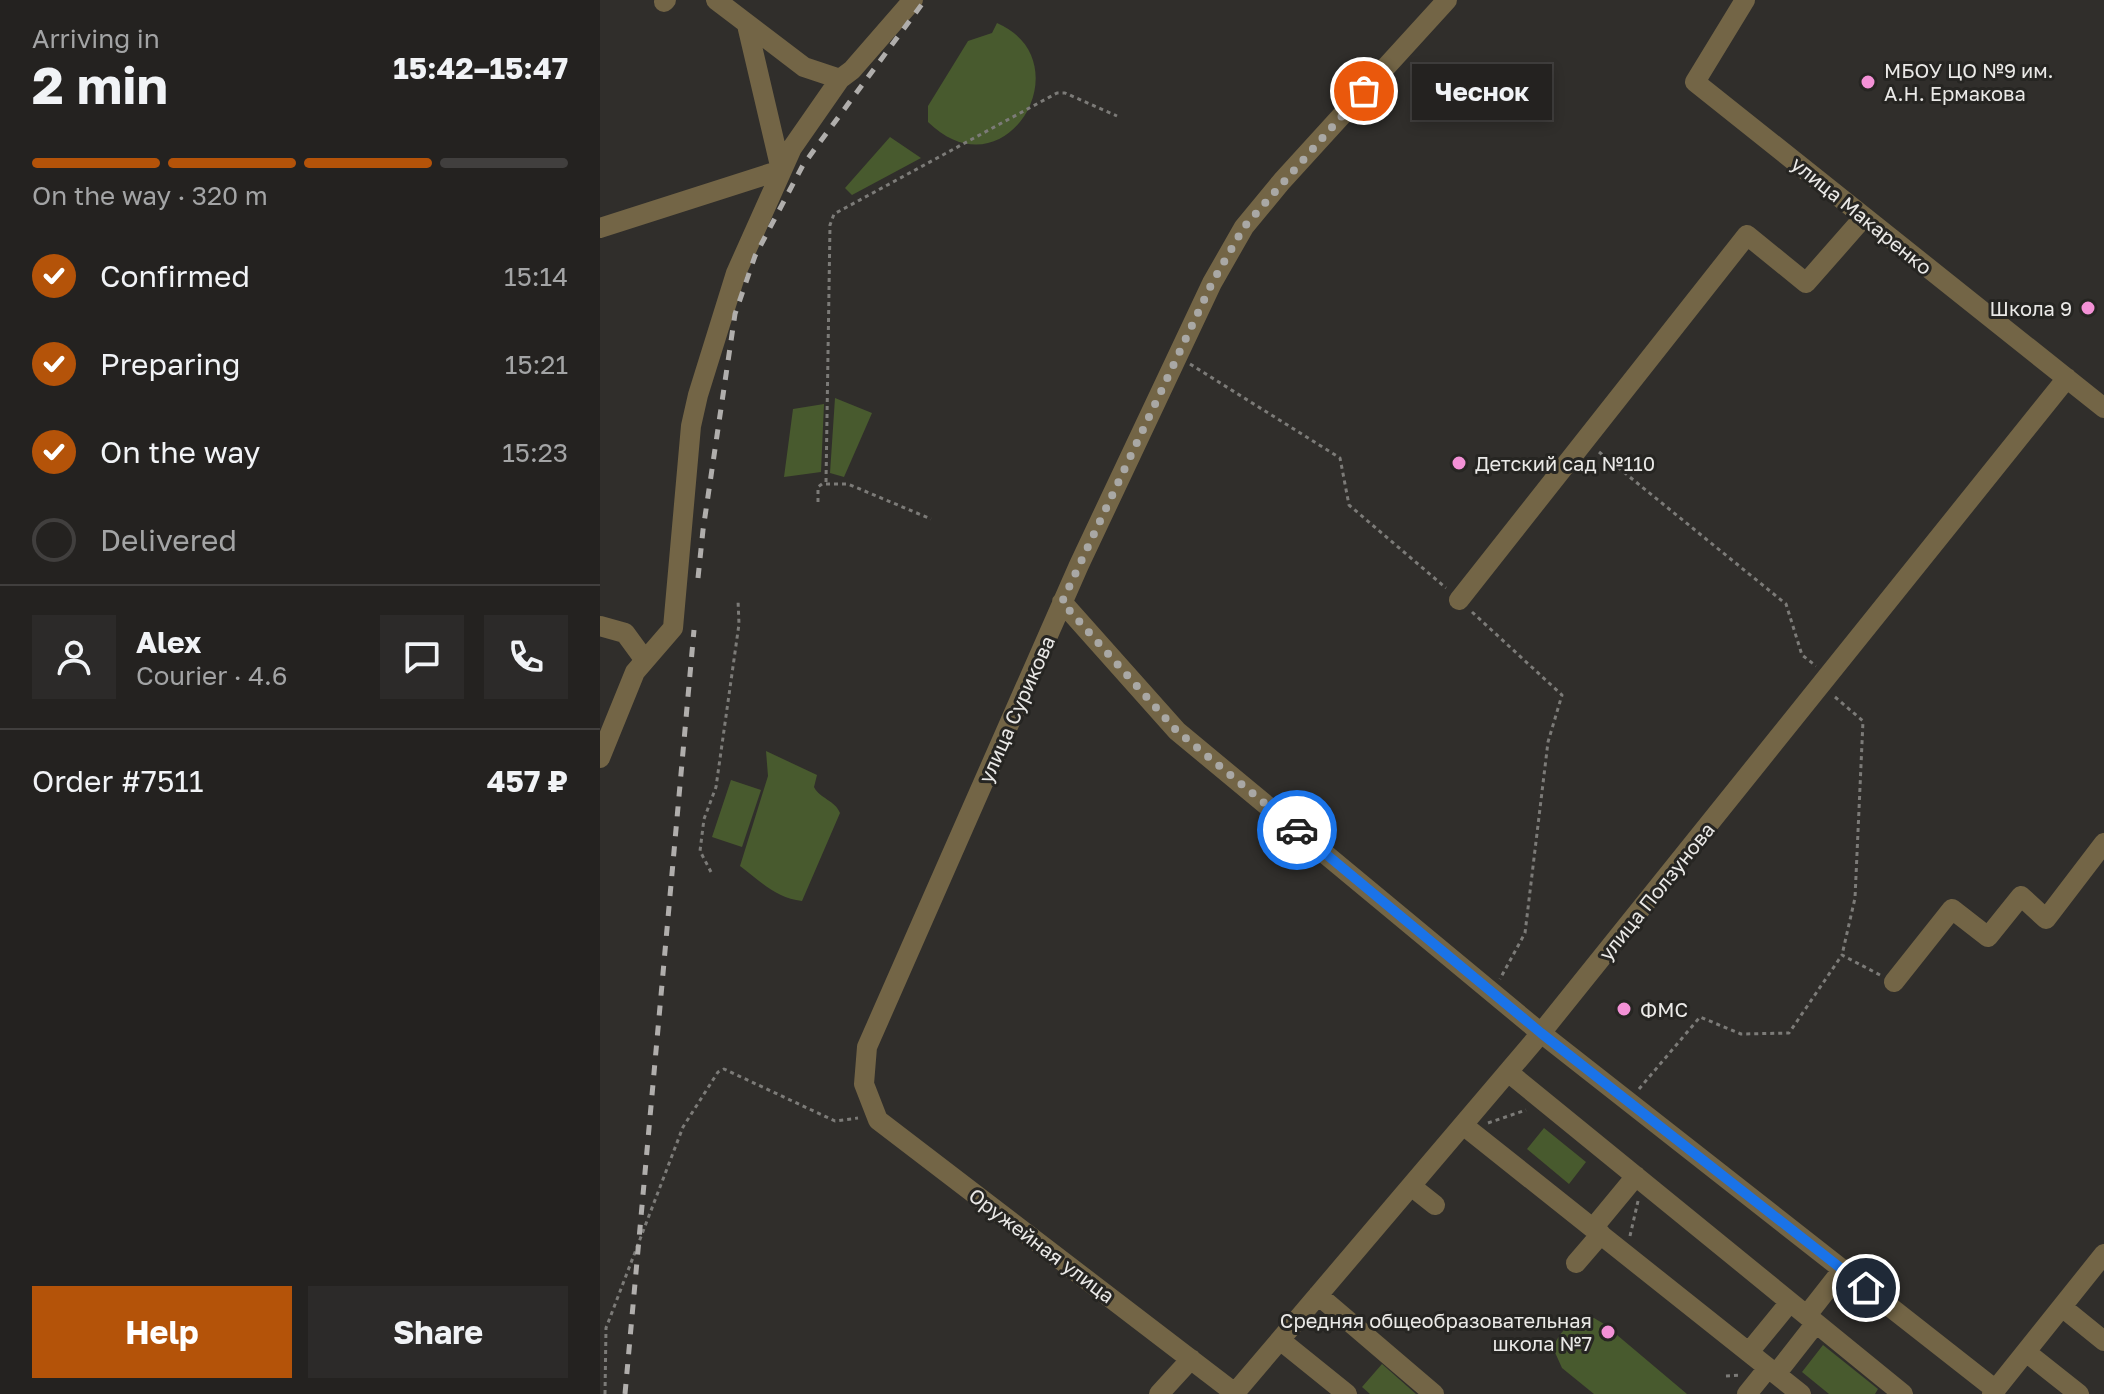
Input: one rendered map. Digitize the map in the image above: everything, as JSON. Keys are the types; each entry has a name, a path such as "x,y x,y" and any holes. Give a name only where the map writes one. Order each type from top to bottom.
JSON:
{"street":[{"path":"716,0 804,67 840,79"},
{"path":"600,758 628,686 644,659 673,628 694,411 736,273 799,136 840,79 852,70 913,0"},
{"name":"улица Сурикова","path":"864,1084 867,1047 1062,602 1212,283 1244,227 1282,181 1447,0"},
{"name":"улица Макаренко","path":"1745,0 1695,82 2104,408"},
{"path":"747,25 781,170"},
{"path":"600,228 781,170"},
{"path":"1459,600 1747,235 1806,283 1864,217"},
{"name":"улица Ползунова","path":"1235,1394 1411,1186 1467,1127 2067,378"},
{"path":"1062,602 1177,731 1541,1033 1843,1269 1994,1392 2104,1254"},
{"path":"600,626 625,633 644,659"},
{"path":"1894,982 1952,909 1988,937 2021,896 2046,919 2104,843"},
{"path":"1508,1072 1903,1394"},
{"name":"Оружейная улица","path":"864,1084 878,1120 1235,1394"},
{"path":"1467,1127 1801,1394"},
{"path":"1576,1263 1639,1179"},
{"path":"1411,1186 1435,1205"},
{"path":"1747,1394 1772,1371 1843,1269"},
{"path":"1318,1295 1434,1394"},
{"path":"1749,1352 1790,1302"},
{"path":"2062,1307 2104,1341"},
{"path":"1280,1340 1347,1394"},
{"path":"2026,1352 2079,1394"},
{"path":"1159,1394 1191,1359"}],"path":[{"path":"826,482 830,225 834,214 1055,93 1065,93 1117,116"},
{"path":"1177,356 1340,458 1349,505 1562,695 1548,742 1525,933 1493,992"},
{"path":"1585,440 1786,604 1802,655 1863,721 1855,898 1842,955 1789,1033 1741,1034 1700,1017 1629,1102"},
{"path":"818,502 818,487 826,482 848,484 931,519"},
{"path":"711,872 700,851 704,819 716,787 739,624 738,600"},
{"path":"1842,955 1894,982"},
{"path":"605,1394 606,1328 683,1127 718,1072 724,1069 835,1121 876,1115"},
{"path":"1467,1127 1545,1103"},
{"path":"1626,1254 1639,1179"}],"green space":[{"path":"997,23 1022,41 1034,65 1034,91 1025,115 1007,134 984,144 957,141 928,122 928,106 968,41 992,33"},
{"path":"890,137 921,158 852,195 845,188"},
{"path":"835,398 872,413 844,477 830,473"},
{"path":"824,404 821,472 784,477 793,409"},
{"path":"766,751 817,775 814,787 840,813 802,901 776,893 740,866 768,776"},
{"path":"731,780 761,790 742,847 712,837"},
{"path":"1544,1128 1586,1162 1569,1184 1527,1149"},
{"path":"1583,1317 1594,1318 1604,1324 1687,1394 1594,1394 1562,1368 1553,1348 1565,1329"},
{"path":"1823,1345 1878,1389 1875,1394 1829,1394 1802,1372"},
{"path":"1382,1364 1416,1394 1370,1394 1362,1387"}],"railway":[{"path":"698,578 735,314 755,256 803,165 925,0"},
{"path":"625,1394 694,630"}],"way so far":[{"path":"1297,830 1177,731 1062,602 1212,283 1244,227 1364,91"}],"place":[{"name":"МБОУ ЦО №9 им. А.Н. Ермакова","path":"1868,82"},
{"name":"Чеснок","path":"1364,91"},
{"name":"Школа 9","path":"2088,308"},
{"name":"Детский сад №110","path":"1459,463"},
{"name":"ФМС","path":"1624,1009"},
{"name":"Средняя общеобразовательная школа №7","path":"1608,1332"}],"route":[{"path":"1297,830 1541,1033 1866,1288"}]}
